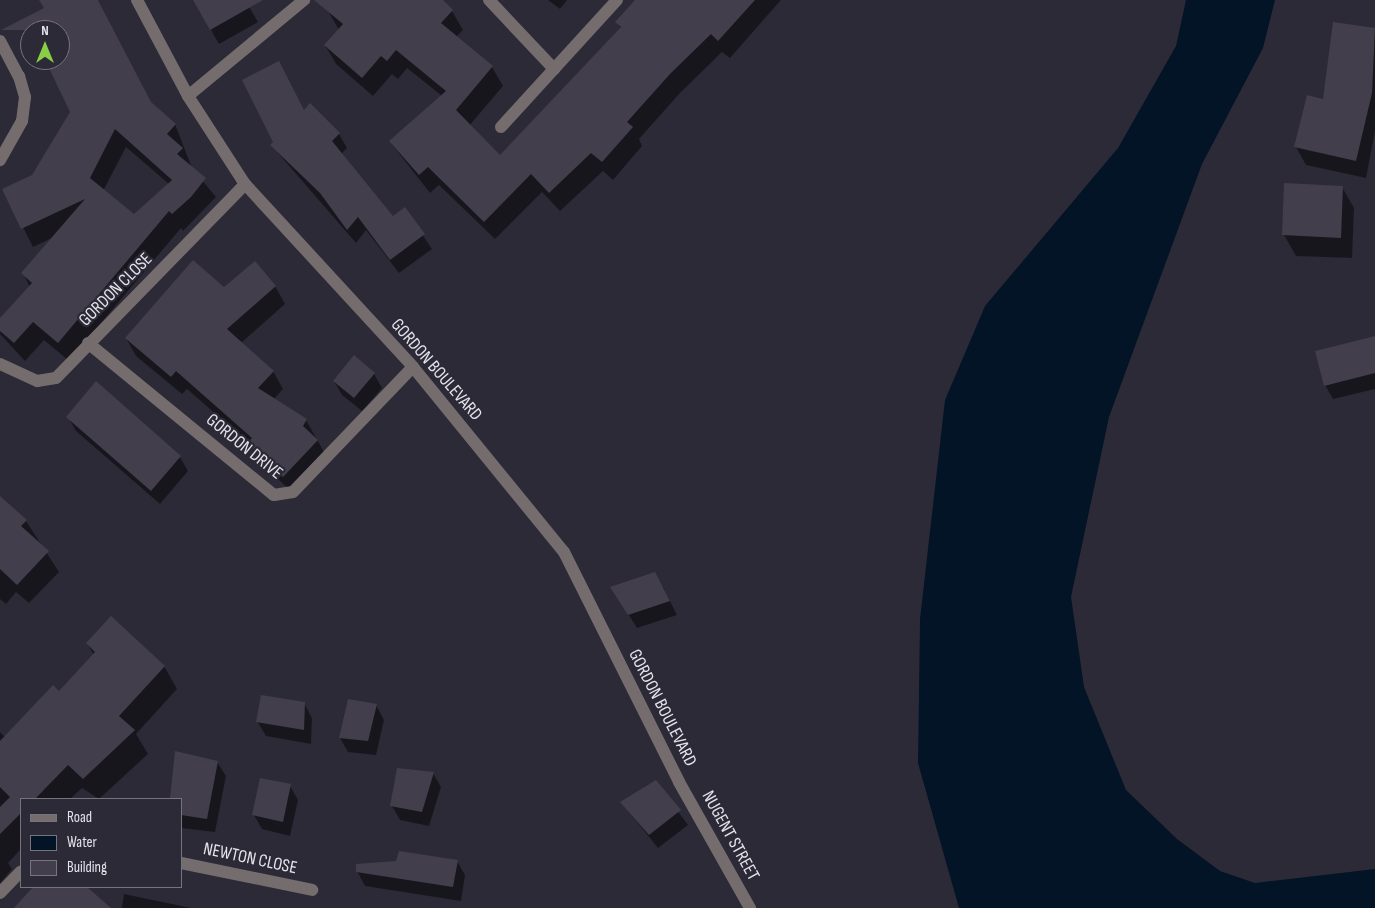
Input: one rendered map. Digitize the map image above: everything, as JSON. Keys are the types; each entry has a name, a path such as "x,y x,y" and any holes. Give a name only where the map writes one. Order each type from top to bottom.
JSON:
{"street":[{"name":"GORDON BOULEVARD","path":"137,0 188,96 245,184 413,367 564,552 679,782"},
{"path":"188,96 304,0"},
{"path":"488,0 554,69"},
{"path":"501,127 617,0"},
{"path":"0,41 19,76 24,97 22,121 0,160"},
{"name":"GORDON CLOSE","path":"0,364 48,382 245,184"},
{"name":"GORDON DRIVE","path":"88,343 274,495 293,492 413,367"},
{"name":"NUGENT STREET","path":"679,782 750,908"},
{"name":"NEWTON CLOSE","path":"182,863 312,890"},
{"path":"0,893 20,872"}],"water":[{"path":"1186,0 1275,0 1263,48 1202,164 1109,417 1071,597 1084,687 1126,790 1177,839 1220,871 1255,883 1375,869 1375,908 959,908 918,763 920,619 945,400 985,306 1118,148 1176,46"}],"building":[{"path":"39,0 98,0 151,102 176,124 167,134 183,148 177,154 206,178 191,197 172,214 169,211 58,343 33,322 14,343 0,331 0,318 32,283 21,273 85,199 21,229 2,189 32,175 70,112 50,70 70,70 70,20 21,20 44,8","holes":["115,129 172,180 134,214 90,178"]},
{"path":"193,0 263,0 210,30"},
{"path":"314,0 443,0 453,10 441,23 493,66 456,110 500,155 621,27 615,22 635,0 755,0 718,41 711,34 670,74 627,122 633,127 602,162 591,153 549,193 531,174 484,222 428,167 419,175 389,141 446,91 396,50 387,61 381,56 362,78 324,45 343,24"},
{"path":"20,20 20,30 1,30"},
{"path":"1333,22 1375,28 1372,93 1356,161 1294,147 1307,95 1323,99"},
{"path":"279,61 304,110 310,103 340,133 332,141 393,216 405,207 425,234 390,260 358,217 347,230 320,193 270,145 273,142 242,80"},
{"path":"1284,183 1343,186 1341,238 1282,235"},
{"path":"193,260 224,287 255,261 276,286 227,329 274,371 258,388 307,419 303,426 318,440 283,477 247,443 252,438 176,371 171,377 125,338"},
{"path":"1375,336 1375,373 1324,386 1315,351"},
{"path":"354,355 375,373 354,398 333,381"},
{"path":"96,381 181,456 151,491 66,417"},
{"path":"0,496 27,520 21,526 49,551 17,585 0,569"},
{"path":"655,572 670,601 628,615 610,587"},
{"path":"111,616 165,666 119,716 135,730 83,779 68,765 36,798 20,798 20,814 0,834 0,807 10,797 0,787 0,741 53,685 59,691 95,652 86,643"},
{"path":"261,695 305,702 304,730 256,722"},
{"path":"348,699 377,704 368,741 339,738"},
{"path":"175,751 218,761 207,819 182,815 182,798 170,798"},
{"path":"397,768 434,772 422,812 390,806"},
{"path":"260,778 291,784 283,822 252,815"},
{"path":"656,780 681,810 649,835 620,802"},
{"path":"399,851 458,860 453,887 356,872 356,864 396,861"},
{"path":"32,888 88,888 111,908 14,908"}]}
